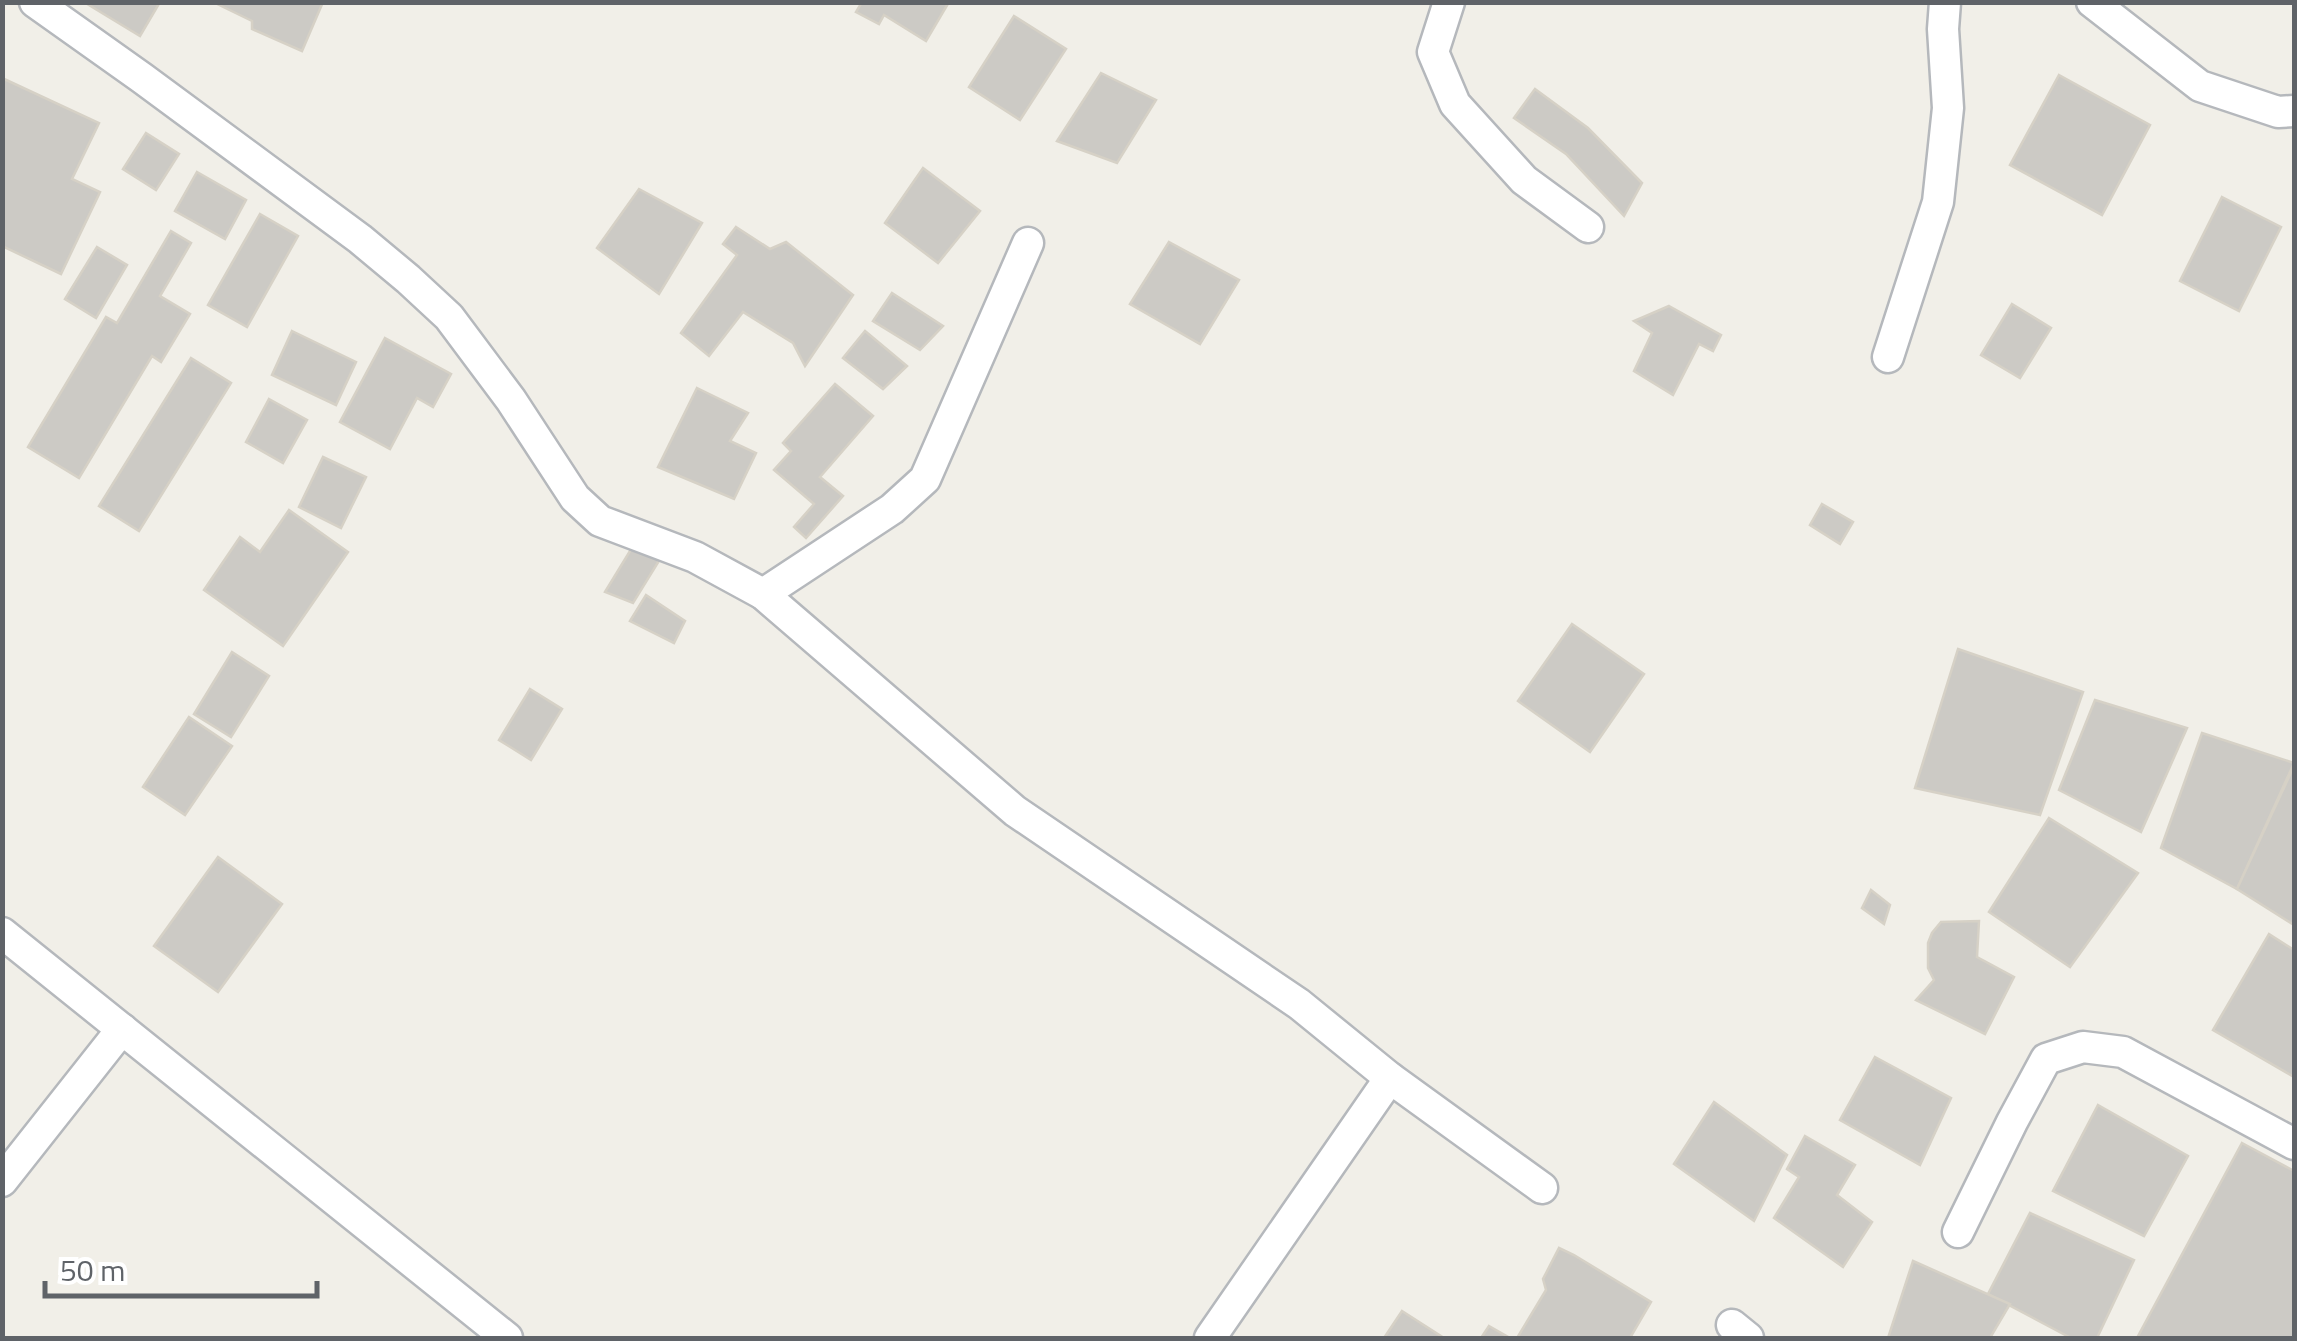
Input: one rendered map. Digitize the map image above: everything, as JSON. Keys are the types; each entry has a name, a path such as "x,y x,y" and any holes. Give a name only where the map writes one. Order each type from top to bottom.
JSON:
{"street":[{"path":"34,2 408,278 449,317 511,400 575,498 600,521 694,558 762,594 1016,810 1299,1004 1390,1078 1542,1188"},
{"path":"1449,2 1433,52 1455,104 1524,180 1588,226"},
{"path":"1888,357 1938,202 1948,108 1945,2"},
{"path":"2092,2 2200,86 2278,112 2294,112"},
{"path":"762,594 892,509 924,480 1028,243"},
{"path":"2,933 506,1338"},
{"path":"2,1181 122,1029"},
{"path":"1958,1232 2046,1058 2083,1047 2123,1052 2294,1144"},
{"path":"1210,1338 1390,1078"}],"building":[{"path":"84,2 160,2 140,36"},
{"path":"213,2 323,2 302,51 252,29 252,21"},
{"path":"862,2 949,2 926,41 884,15 879,24 856,12"},
{"path":"1014,16 1066,49 1020,120 969,87"},
{"path":"1101,73 1156,100 1117,163 1057,141"},
{"path":"2059,75 2150,125 2102,215 2010,165"},
{"path":"2,78 99,123 72,179 100,192 61,274 2,246"},
{"path":"1535,89 1588,128 1642,183 1624,216 1566,154 1514,118"},
{"path":"146,133 179,154 156,190 123,169"},
{"path":"923,168 980,211 938,263 885,223"},
{"path":"197,172 246,200 225,239 175,211"},
{"path":"639,189 702,223 659,294 597,248"},
{"path":"2222,197 2281,227 2239,311 2180,281"},
{"path":"260,214 298,236 247,327 208,305"},
{"path":"736,227 770,249 786,242 853,295 805,366 793,343 743,312 709,356 681,333 737,255 723,244"},
{"path":"171,231 191,243 160,296 190,314 161,362 152,356 79,478 28,447 106,317 117,323"},
{"path":"1169,242 1239,280 1200,344 1130,304"},
{"path":"97,247 127,265 96,318 65,299"},
{"path":"892,293 943,326 920,350 873,321"},
{"path":"2012,304 2051,328 2020,378 1981,355"},
{"path":"1669,306 1721,335 1713,351 1699,344 1673,395 1634,371 1652,333 1634,321"},
{"path":"292,331 356,362 336,405 272,375"},
{"path":"865,331 907,366 883,389 843,358"},
{"path":"385,338 451,374 433,407 417,398 390,449 340,422"},
{"path":"191,358 231,383 139,531 99,506"},
{"path":"835,384 873,416 820,477 843,496 806,538 794,527 814,504 774,470 791,451 783,443"},
{"path":"697,388 748,413 730,441 756,453 734,499 658,467"},
{"path":"269,399 307,420 283,463 246,442"},
{"path":"323,457 366,477 341,528 299,507"},
{"path":"1822,504 1853,522 1840,544 1810,525"},
{"path":"289,510 348,552 283,646 204,590 240,537 260,552"},
{"path":"641,533 670,543 633,603 605,592"},
{"path":"646,595 685,621 674,643 630,621"},
{"path":"1572,624 1644,674 1590,752 1518,701"},
{"path":"1958,649 2083,692 2040,815 1915,788"},
{"path":"232,652 269,676 231,737 194,714"},
{"path":"530,689 562,709 531,760 499,740"},
{"path":"2095,700 2187,728 2141,832 2059,790"},
{"path":"189,717 232,746 185,815 143,787"},
{"path":"2202,733 2294,763 2237,889 2161,848"},
{"path":"2294,766 2294,925 2237,889"},
{"path":"2049,818 2138,873 2070,967 1989,912"},
{"path":"218,857 282,904 218,992 154,946"},
{"path":"1871,890 1890,905 1884,924 1862,908"},
{"path":"1979,921 1977,957 2014,977 1985,1034 1916,1000 1934,980 1928,968 1932,933 1941,922"},
{"path":"2269,934 2294,950 2294,1077 2213,1030"},
{"path":"1875,1057 1951,1098 1920,1165 1840,1120"},
{"path":"1714,1102 1787,1155 1754,1221 1674,1164"},
{"path":"2098,1105 2188,1156 2144,1236 2053,1191"},
{"path":"1805,1136 1855,1165 1837,1195 1872,1222 1843,1267 1774,1218 1799,1177 1787,1169"},
{"path":"2242,1143 2294,1171 2294,1338 2137,1338"},
{"path":"2030,1213 2134,1260 2097,1338 2071,1338 1988,1294"},
{"path":"1559,1248 1651,1302 1630,1338 1517,1338 1546,1290 1543,1279"},
{"path":"1913,1261 2010,1304 1990,1338 1888,1338"},
{"path":"1402,1311 1444,1338 1384,1338"},
{"path":"1489,1326 1510,1338 1481,1338"}]}
